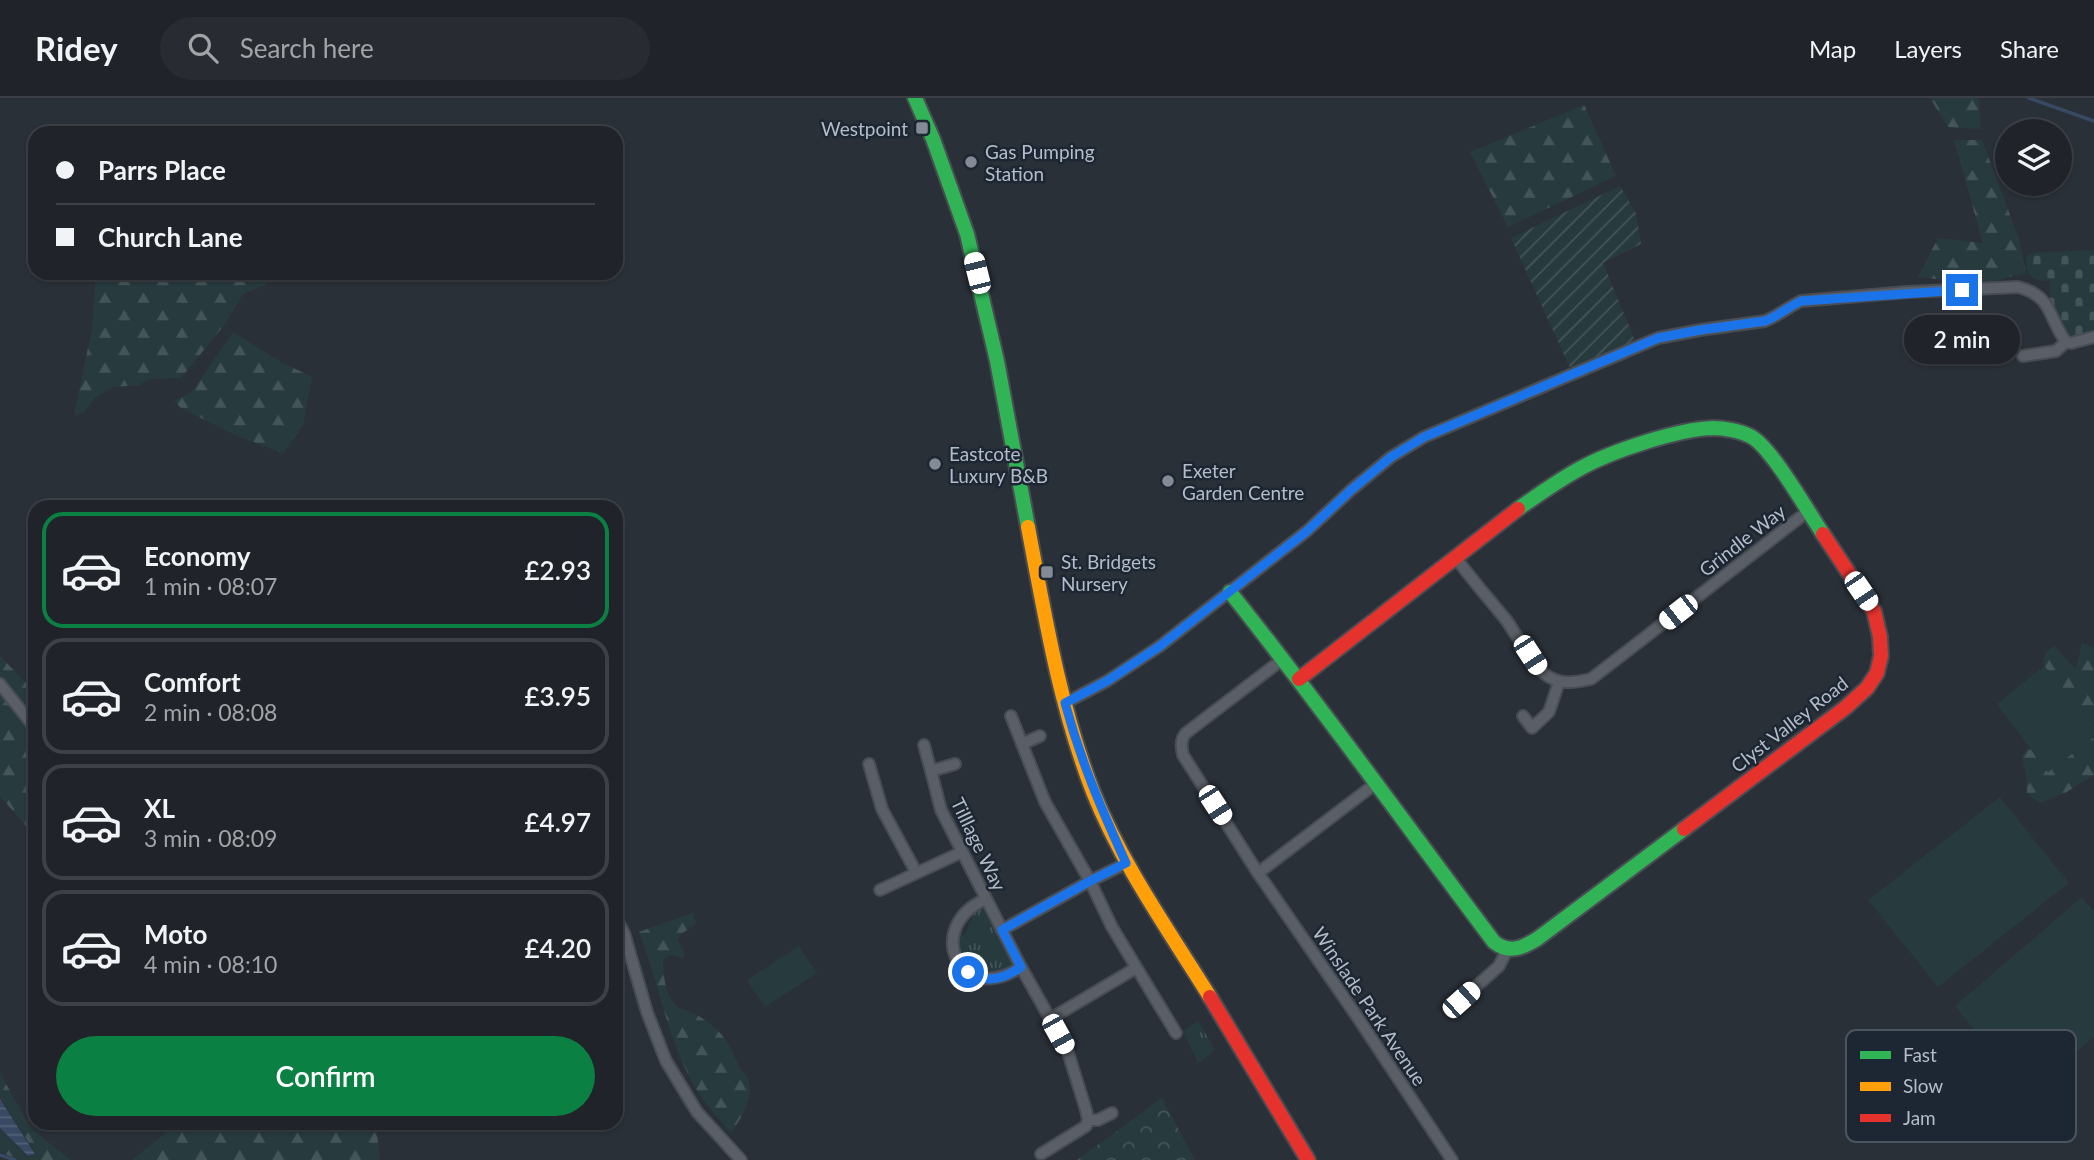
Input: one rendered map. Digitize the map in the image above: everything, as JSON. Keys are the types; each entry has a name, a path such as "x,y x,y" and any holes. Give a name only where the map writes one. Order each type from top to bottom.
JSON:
{"street":[{"path":"915,98 948,178 967,234 997,361 1052,654 1077,746 1094,794 1126,863 1308,1160"},
{"path":"1065,703 1107,681 1160,646 1307,531 1391,457 1424,437 1658,338 1765,321 1801,301 1907,292 2018,287 2039,295 2066,342 2094,337"},
{"path":"2023,356 2056,351 2066,342"},
{"name":"Clyst Valley Road","path":"1299,679 1508,516 1581,468 1620,451 1671,436 1717,428 1750,436 1776,463 1874,611 1881,647 1879,667 1873,681 1845,708 1536,939 1516,950 1507,950"},
{"name":"Grindle Way","path":"1559,682 1591,679 1807,512"},
{"path":"1456,558 1505,619 1540,670 1559,682 1549,712 1534,732 1523,716"},
{"path":"1230,592 1299,679 1494,942 1507,950 1499,966 1461,1000"},
{"name":"Winslade Park Avenue","path":"1283,659 1186,733 1182,737 1183,755 1258,873 1452,1160"},
{"path":"0,684 28,719"},
{"path":"1011,716 1045,802 1090,881 1112,927 1176,1034"},
{"path":"1022,744 1040,736"},
{"name":"Tilllage Way","path":"924,745 941,810 1021,967 1067,1049 1088,1120"},
{"path":"869,764 882,809 916,872"},
{"path":"932,771 954,764"},
{"path":"1258,873 1375,784"},
{"path":"880,890 962,852"},
{"path":"1002,930 1126,863"},
{"path":"986,899 969,908 956,927 953,942 957,960 968,972 980,979 1006,976 1021,967"},
{"path":"623,931 647,1012 666,1061 697,1112 741,1160"},
{"path":"1050,1018 1136,968"},
{"path":"1041,1154 1086,1126 1088,1120 1098,1120 1112,1114"}],"green space":[{"path":"1930,98 1979,98 1981,129 1948,127"},
{"path":"1584,105 1616,176 1508,227 1470,152"},
{"path":"1954,140 1982,140 1995,175 1995,196 2003,196 2019,239 2026,273 1980,284 1918,277 1938,238 1983,243"},
{"path":"1620,186 1636,213 1641,244 1603,263 1636,343 1570,368 1511,238"},
{"path":"2094,250 2094,335 2067,340 2050,302 2050,281 2031,276 2027,268 2027,256 2032,253"},
{"path":"96,280 269,280 265,285 243,294 225,324 181,378 149,379 139,385 114,387 95,398 84,412 74,415 92,329"},
{"path":"233,332 281,362 312,377 303,425 283,453 237,436 181,408 174,401 192,392"},
{"path":"2082,643 2094,648 2094,725 2044,666 2045,654 2054,646 2076,669"},
{"path":"0,656 28,685 28,827 0,796"},
{"path":"2044,666 2094,725 2094,737 2048,772 1997,704"},
{"path":"2094,737 2094,775 2065,793 2040,803 2027,793 2022,756 2027,749 2032,750 2048,772"},
{"path":"2000,797 2069,883 1938,987 1868,900"},
{"path":"2082,897 2094,912 2094,1037 2076,1052 2076,1030 1975,1030 1955,1006"},
{"path":"983,909 1014,966 1001,974 977,972 970,969 960,957 957,934 965,935 975,911"},
{"path":"693,913 696,923 677,939 683,949 684,958 670,955 663,960 665,980 676,1005 701,1018 721,1034 747,1077 750,1086 748,1100 731,1133 711,1110 689,1076 672,1036 639,932"},
{"path":"799,946 817,973 765,1007 747,980"},
{"path":"1198,1021 1215,1050 1197,1064 1183,1031"},
{"path":"0,1073 28,1124 28,1130 32,1130 71,1160 20,1160 0,1152 0,1129 28,1157 36,1154 0,1098"},
{"path":"1162,1098 1195,1160 1077,1160"},
{"path":"170,1130 377,1130 380,1160 132,1160"}],"water":[{"path":"0,1099 35,1154 28,1156 0,1128"}],"waterway":[{"path":"2029,98 2094,121"},
{"path":"0,1155 15,1160"}],"traffic: fast":[{"path":"915,98 933,139 967,234 997,361 1028,527"},
{"path":"1518,509 1594,461 1664,437 1717,428 1742,433 1759,442 1823,534"},
{"path":"1230,592 1494,942 1500,946 1516,948 1537,939 1684,829"}],"traffic: slow":[{"path":"1028,527 1062,695 1093,792 1132,872 1210,997"}],"traffic: jam":[{"path":"1299,679 1518,509"},
{"path":"1684,829 1845,708 1867,688 1877,673 1881,656 1874,611 1823,534"},
{"path":"1210,997 1308,1160"}],"place":[{"name":"Westpoint","path":"922,128"},
{"name":"Gas Pumping Station","path":"971,162"},
{"name":"Eastcote Luxury B&B","path":"935,464"},
{"name":"Exeter Garden Centre","path":"1168,481"},
{"name":"St. Bridgets Nursery","path":"1047,572"}],"route":[{"path":"968,972 980,979 999,979 1021,967 1002,930 1126,863 1094,794 1065,703 1107,681 1160,646 1307,531 1391,457 1424,437 1658,338 1765,321 1801,301 1962,290"}]}
